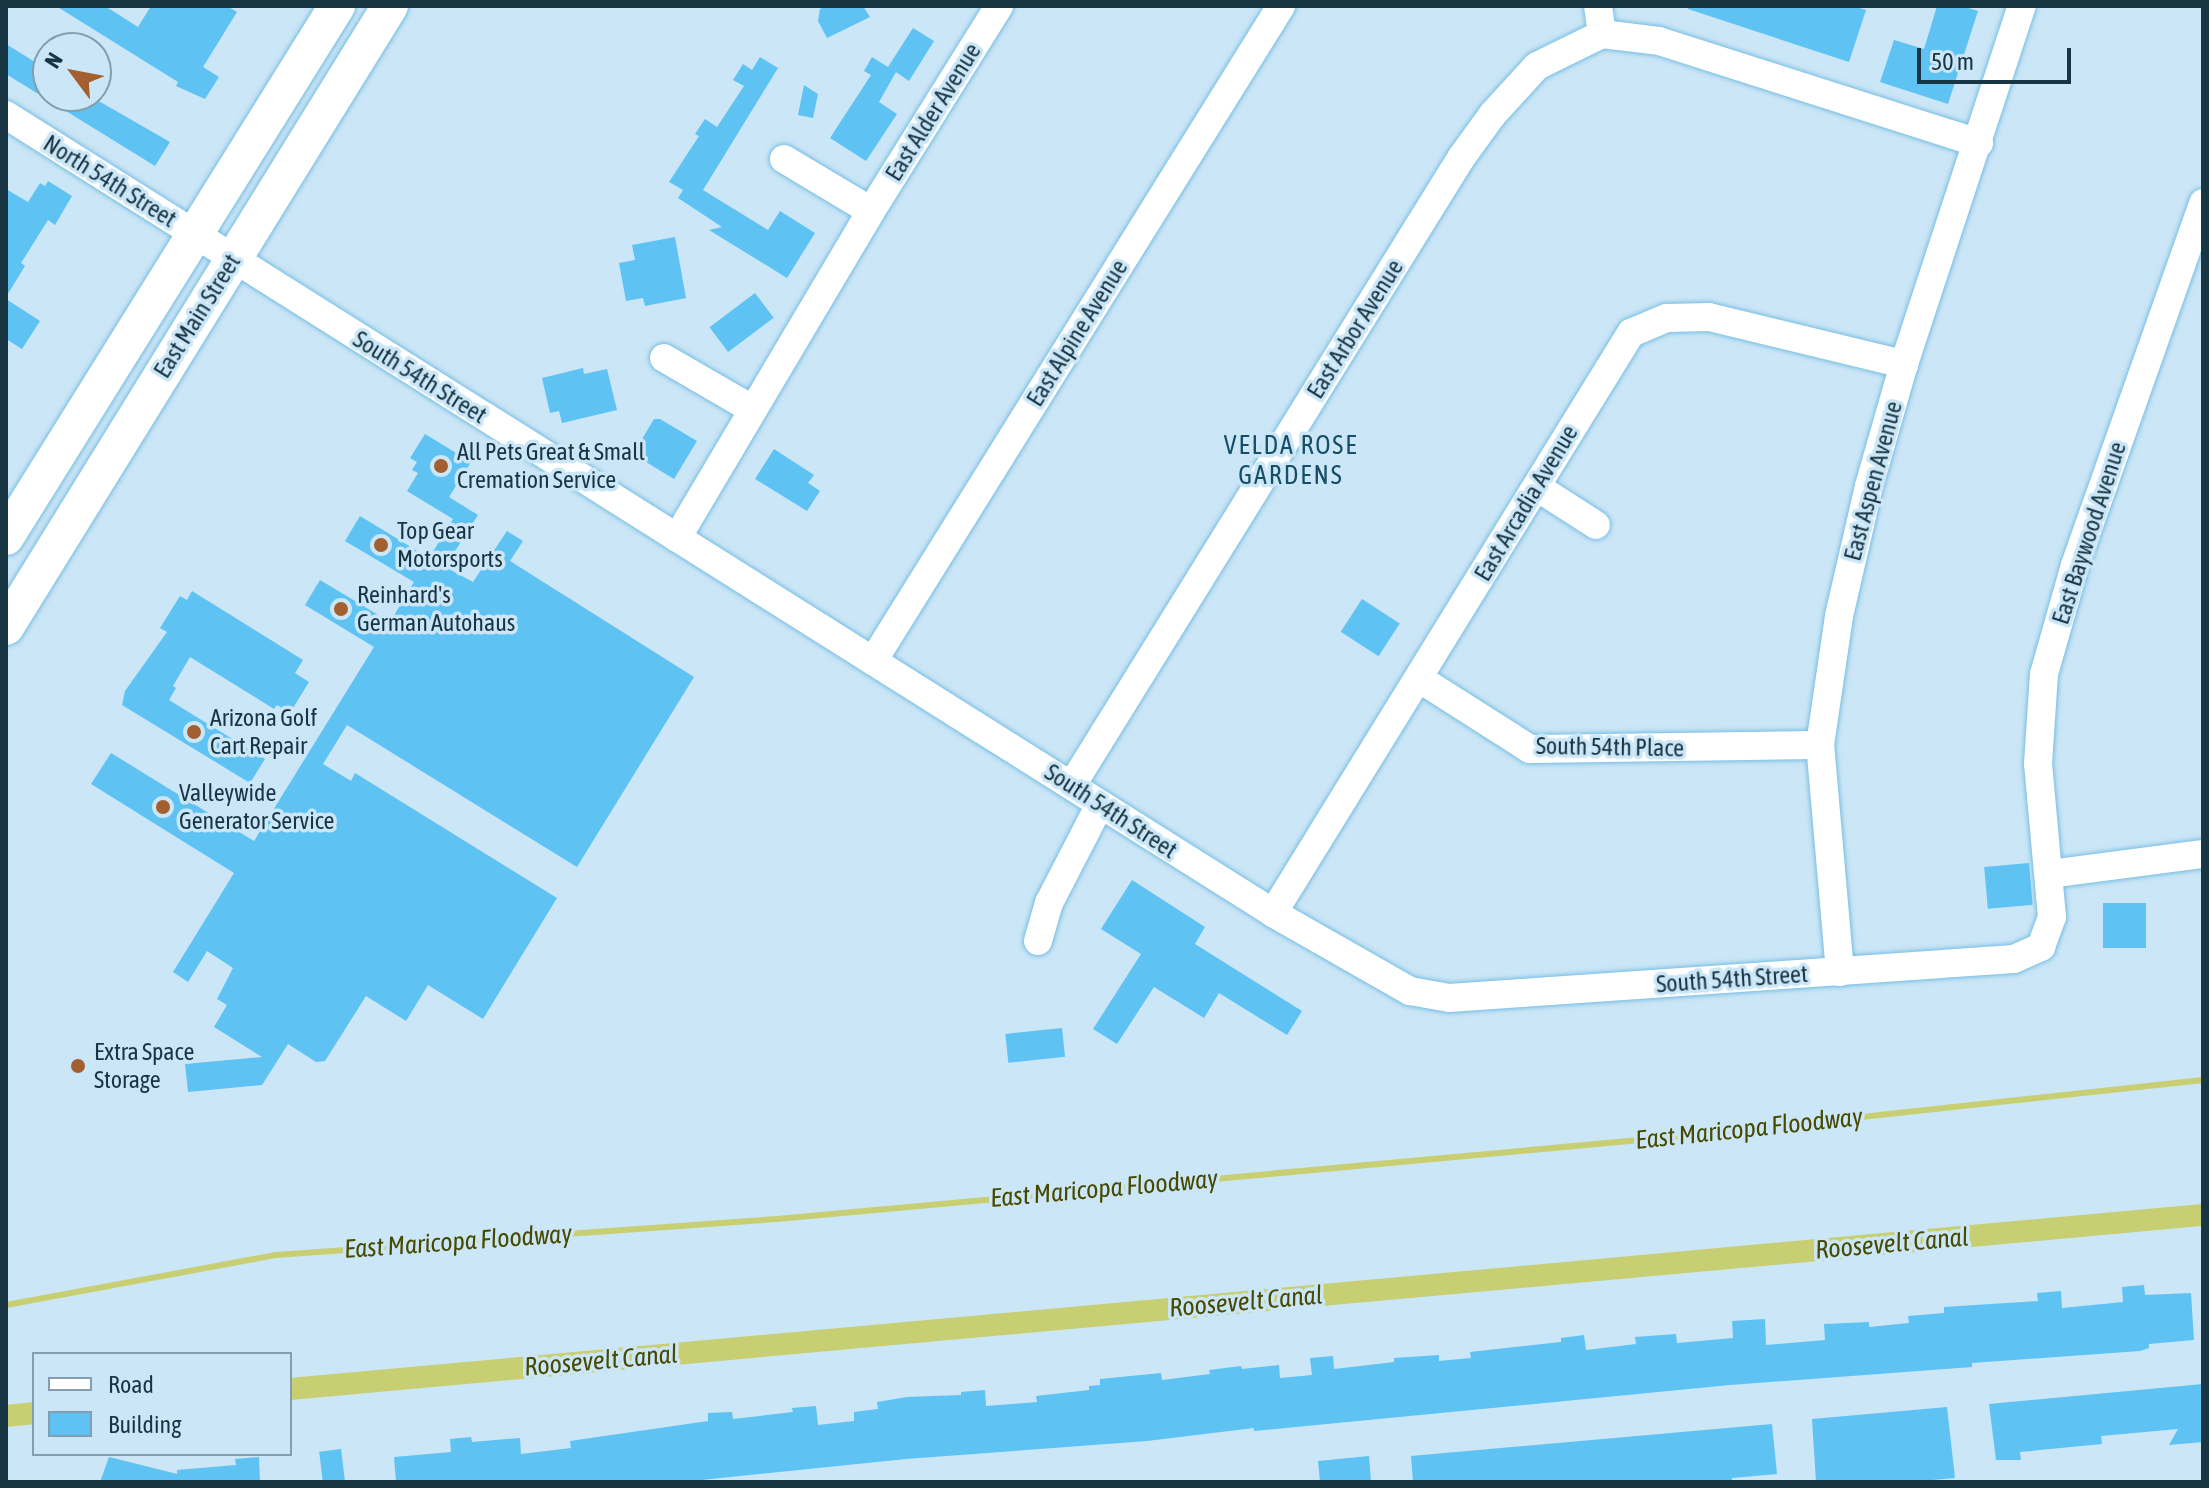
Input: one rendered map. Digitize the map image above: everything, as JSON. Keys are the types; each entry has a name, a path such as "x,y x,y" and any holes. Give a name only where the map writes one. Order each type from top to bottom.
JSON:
{"main road":[{"name":"East Main Street","path":"6,627 214,247 337,6"},
{"name":"East Main Street","path":"6,537 390,6"}],"street":[{"name":"East Alpine Avenue","path":"873,661 1281,6"},
{"path":"1598,6 1602,34 1659,41 1979,143"},
{"name":"East Aspen Avenue","path":"1840,972 1820,745 1839,616 1869,486 1904,364 2022,6"},
{"name":"East Alder Avenue","path":"677,538 992,8"},
{"name":"East Arbor Avenue","path":"1072,785 1461,158 1493,114 1537,66 1602,34"},
{"name":"North 54th Street","path":"6,115 214,247"},
{"path":"784,159 871,211"},
{"name":"East Baywood Avenue","path":"2049,874 2038,764 2044,674 2075,565 2203,203"},
{"name":"South 54th Street","path":"214,247 1273,913 1410,991 1449,998 2014,959 2041,947 2052,917 2049,874"},
{"name":"East Arcadia Avenue","path":"1273,913 1631,333 1667,318 1709,317 1904,364"},
{"path":"664,358 752,409"},
{"path":"1537,487 1596,525"},
{"name":"South 54th Place","path":"1420,679 1530,749 1820,745"},
{"path":"1038,941 1049,903 1100,804"},
{"path":"2049,874 2203,854"}],"building":[{"path":"56,6 105,6 138,27 151,6 227,6 237,12 203,67 219,77 205,99 176,86 178,82 112,41 112,32 98,32"},
{"path":"826,6 863,6 870,17 827,38 818,21 820,9"},
{"path":"1688,6 1853,6 1866,10 1849,62 1688,9"},
{"path":"1937,6 1962,6 1978,11 1948,104 1880,82 1894,40 1924,49"},
{"path":"913,28 934,41 909,81 896,72 879,102 897,114 866,161 830,138 871,75 864,71 872,57 888,67"},
{"path":"6,44 32,60 32,90 6,74"},
{"path":"760,57 778,68 703,190 768,230 780,211 815,233 787,278 709,230 722,227 678,198 683,190 669,182 699,136 695,134 705,119 717,127 744,86 733,80 743,64 752,70"},
{"path":"804,85 818,94 813,118 798,115"},
{"path":"112,109 170,142 155,166 68,112 112,112"},
{"path":"48,181 72,196 55,225 48,220 21,263 25,266 6,297 6,189 28,202 40,183 45,186"},
{"path":"675,237 686,298 645,306 643,298 626,301 619,263 635,260 632,245"},
{"path":"755,293 774,318 728,352 709,327"},
{"path":"6,299 40,321 22,349 6,339"},
{"path":"583,368 584,374 607,369 617,410 562,423 559,411 550,413 542,378"},
{"path":"654,419 660,419 697,441 674,479 633,454"},
{"path":"425,434 471,462 449,497 478,515 445,567 473,582 507,531 523,541 510,561 694,677 577,867 347,725 323,764 351,781 355,773 557,898 483,1019 428,985 406,1021 366,996 325,1061 316,1062 288,1044 262,1085 188,1092 185,1064 262,1057 214,1027 227,1005 217,999 233,968 207,951 188,982 173,972 234,873 91,784 111,753 254,841 374,647 305,605 320,580 390,622 414,582 345,541 360,516 429,558 453,519 407,491 418,473 412,470 417,462 410,458"},
{"path":"774,449 814,475 808,483 820,491 807,511 755,479"},
{"path":"192,591 303,660 295,673 309,682 290,713 277,705 274,709 190,657 173,686 176,688 169,700 265,759 250,783 122,705 125,691 167,632 160,628 180,596 187,600"},
{"path":"1362,599 1400,624 1378,656 1341,632"},
{"path":"2029,863 2033,905 1988,909 1984,867"},
{"path":"1132,880 1205,927 1195,944 1302,1011 1287,1035 1219,993 1204,1018 1154,987 1117,1044 1093,1029 1141,954 1101,929"},
{"path":"2103,903 2146,903 2146,948 2103,948"},
{"path":"1062,1028 1065,1057 1008,1063 1005,1034"},
{"path":"2144,1285 2145,1295 2191,1293 2194,1340 2149,1344 2149,1348 2140,1351 1972,1363 1972,1367 1730,1385 682,1482 396,1482 394,1457 451,1452 450,1439 471,1437 472,1442 520,1438 521,1454 571,1448 570,1441 708,1421 708,1413 732,1412 733,1419 816,1406 818,1425 854,1421 854,1412 878,1409 877,1402 907,1397 961,1395 961,1392 985,1390 986,1406 1037,1402 1036,1396 1089,1390 1089,1386 1100,1385 1100,1379 1161,1373 1162,1380 1210,1374 1209,1370 1279,1365 1280,1378 1312,1375 1310,1358 1333,1356 1334,1369 1394,1362 1394,1358 1439,1355 1439,1361 1471,1358 1470,1352 1561,1342 1561,1338 1584,1335 1586,1350 1636,1344 1635,1337 1676,1334 1677,1343 1733,1338 1732,1321 1765,1319 1766,1345 1825,1340 1824,1324 1869,1322 1869,1327 1909,1323 1908,1316 1944,1313 1944,1307 2038,1301 2037,1293 2061,1291 2062,1308 2123,1302 2122,1287"},
{"path":"2203,1384 2203,1442 2169,1445 2178,1429 2101,1436 2102,1444 2020,1452 2021,1460 1996,1460 1989,1404"},
{"path":"1947,1407 1955,1478 1910,1482 1816,1482 1812,1419"},
{"path":"1772,1424 1777,1474 1732,1478 1732,1482 1413,1482 1411,1456"},
{"path":"341,1449 345,1482 323,1482 319,1452"},
{"path":"1369,1456 1371,1482 1320,1482 1318,1461"},
{"path":"109,1457 177,1474 177,1470 236,1465 235,1459 259,1457 260,1482 100,1482"}],"waterway":[{"name":"East Maricopa Floodway","path":"6,1305 276,1255 777,1219 1694,1135 2203,1080"},
{"name":"Roosevelt Canal","path":"292,1389 2203,1215"},
{"name":"Roosevelt Canal","path":"6,1416 32,1413"}],"place":[{"name":"All Pets Great & Small Cremation Service","path":"441,466"},
{"name":"Top Gear Motorsports","path":"381,545"},
{"name":"Reinhard's German Autohaus","path":"341,609"},
{"name":"Arizona Golf Cart Repair","path":"194,732"},
{"name":"Valleywide Generator Service","path":"163,807"},
{"name":"Extra Space Storage","path":"78,1066"}],"district":[{"name":"VELDA ROSE GARDENS","path":"1291,461"}]}
